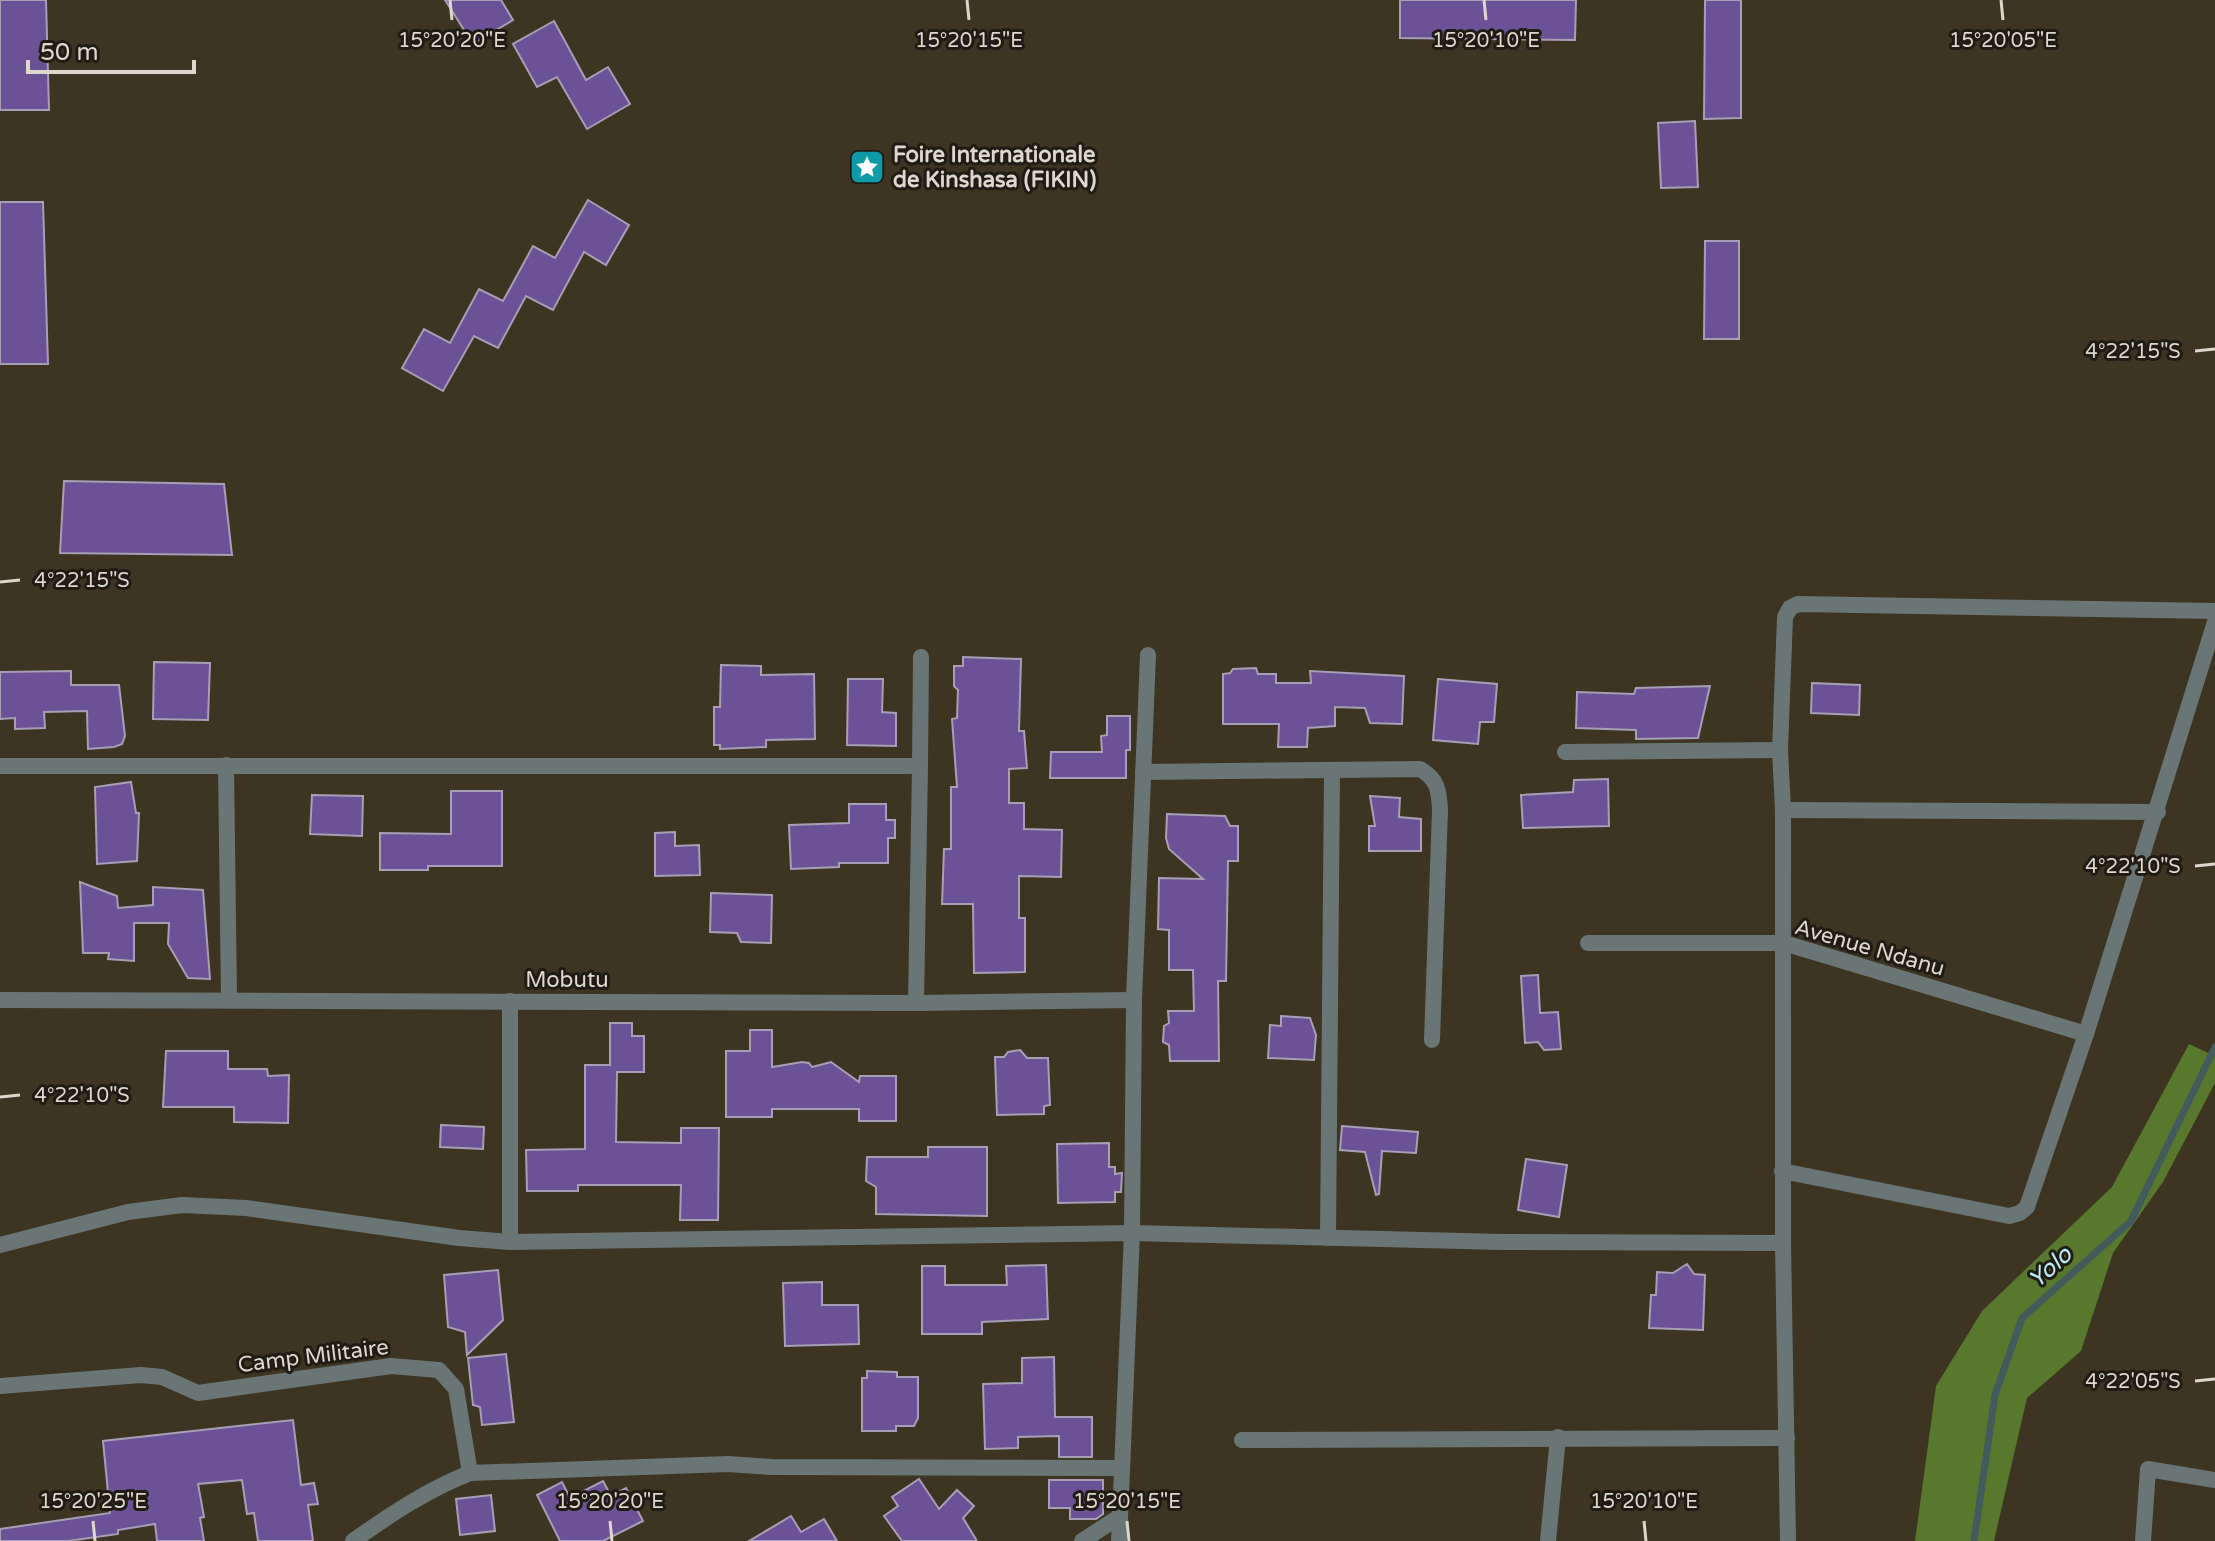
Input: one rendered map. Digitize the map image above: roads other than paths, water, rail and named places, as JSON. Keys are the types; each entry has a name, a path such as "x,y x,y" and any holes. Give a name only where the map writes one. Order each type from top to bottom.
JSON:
{"street":[{"path":"1788,1541 1780,750 1785,617 1790,608 1798,604 2215,611"},
{"path":"1782,1171 2009,1216 2027,1207 2158,812 2215,622"},
{"path":"1119,1541 1132,1233 1134,1000 1148,655"},
{"path":"916,1003 921,657"},
{"path":"1565,752 1780,750"},
{"path":"226,765 229,999"},
{"path":"0,766 920,766"},
{"path":"1143,772 1420,769 1430,775 1438,786 1440,810 1432,1040"},
{"path":"1328,1238 1332,771"},
{"path":"1783,810 2158,812"},
{"name":"Avenue Ndanu","path":"1588,943 1784,943 2086,1034"},
{"name":"Mobutu","path":"0,1000 916,1003 1134,1000"},
{"path":"510,1001 510,1242"},
{"path":"0,1245 128,1212 182,1205 246,1208 459,1238 510,1242 1132,1233 1503,1242 1783,1243"},
{"name":"Camp Militaire","path":"0,1386 141,1375 162,1377 198,1393 391,1366 439,1370 456,1389 470,1473"},
{"path":"1548,1541 1558,1437"},
{"path":"1242,1440 1787,1438"},
{"path":"353,1541 396,1510 470,1473 728,1464 771,1467 1121,1468"},
{"path":"2143,1541 2148,1469 2215,1480"},
{"path":"1082,1541 1119,1517"}],"waterway":[{"name":"Yolo","path":"1974,1541 1995,1395 2022,1318 2131,1221 2215,1047"}],"place":[{"name":"Foire Internationale de Kinshasa (FIKIN)","path":"867,167"}]}
